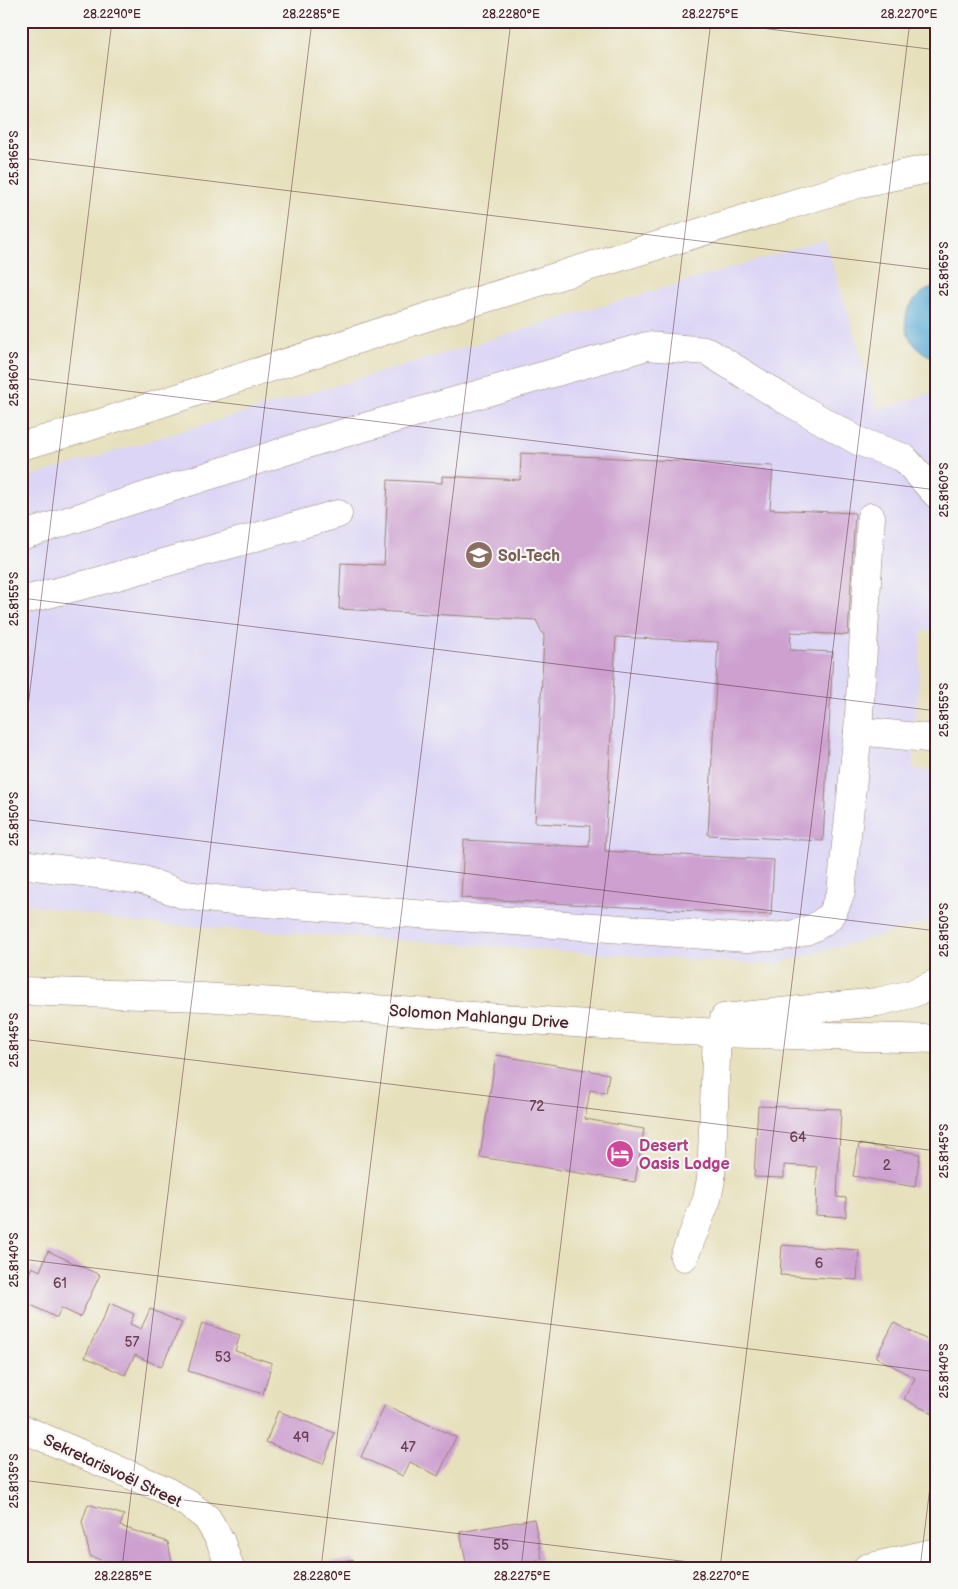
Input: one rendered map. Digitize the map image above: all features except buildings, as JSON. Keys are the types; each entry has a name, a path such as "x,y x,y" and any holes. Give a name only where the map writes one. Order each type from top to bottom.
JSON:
{"main road":[{"path":"21,446 82,429 464,306 860,183 937,167"},
{"path":"21,536 320,440 647,346 707,351 779,396 858,441 904,458 937,495"},
{"path":"21,602 338,514"},
{"path":"21,864 143,880 185,895 223,900 746,938 779,937 809,930 830,916 841,892 858,731 871,517"},
{"path":"858,731 937,739"},
{"path":"638,1027 877,1002 911,994 937,984"},
{"name":"Solomon Mahlangu Drive","path":"21,991 202,996 717,1033 937,1040"},
{"path":"684,1257 707,1199 711,1179 717,1033"},
{"name":"Sekretarisvoël Street","path":"21,1428 163,1489 190,1505 207,1518 216,1532 230,1568"},
{"path":"883,1566 937,1552"}],"shaded area":[{"name":"Sol-Tech","path":"825,240 878,409 937,392 937,631 922,631 913,769 937,773 937,920 772,965 136,923 21,903 21,479"}],"water":[{"path":"937,287 937,359 927,355 912,342 908,334 906,316 909,307 916,298 931,288"}],"place":[{"name":"Sol-Tech","path":"479,555"},
{"name":"Desert Oasis Lodge","path":"620,1154"}]}
